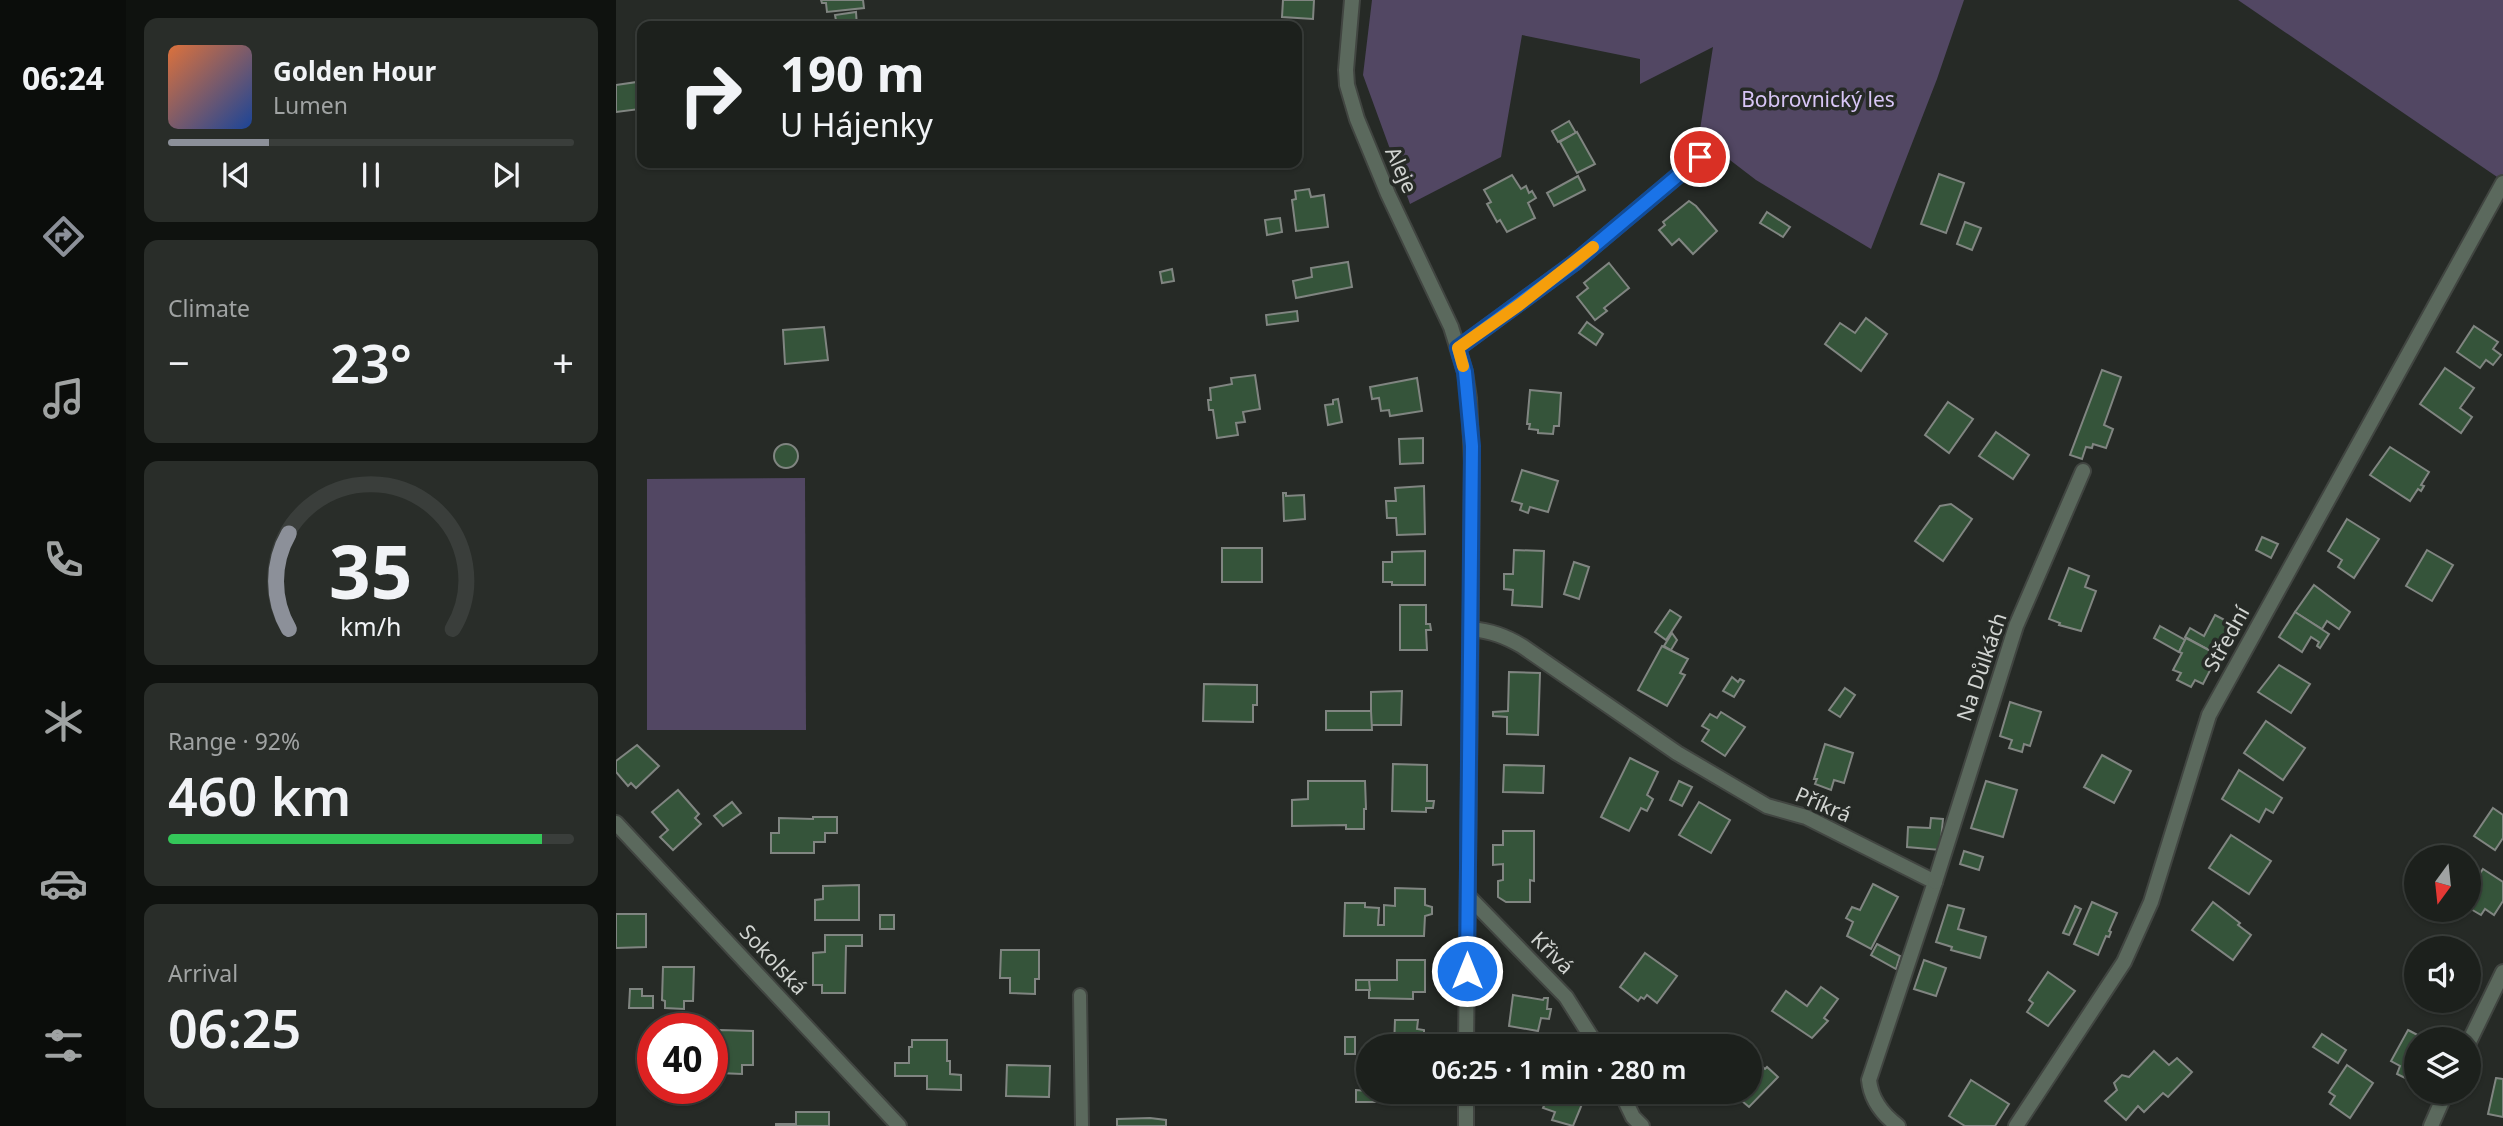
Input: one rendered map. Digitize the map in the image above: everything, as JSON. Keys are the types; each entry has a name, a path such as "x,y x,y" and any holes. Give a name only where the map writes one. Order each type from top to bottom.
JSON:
{"street":[{"name":"Aleje","path":"1352,0 1346,70 1357,119 1370,154 1451,327 1465,372 1471,429 1466,1034"},
{"path":"1458,348 1574,263 1700,157"},
{"name":"Střední","path":"2017,1126 2124,962 2151,902 2209,715 2503,183"},
{"name":"Na Důlkách","path":"1935,882 2017,626 2083,471"},
{"name":"Příkrá","path":"1471,629 1503,635 1522,646 1677,753 1767,806 1806,817 1935,882"},
{"name":"Sokolská","path":"616,823 899,1126"},
{"path":"1898,1126 1883,1114 1870,1092 1869,1080 1935,882"},
{"name":"Křivá","path":"1468,896 1566,997 1589,1034"},
{"path":"2476,1027 2503,972"},
{"path":"1466,1104 1466,1126"},
{"path":"1626,1104 1642,1126"},
{"path":"2431,1126 2441,1104"}],"lane":[{"path":"1080,995 1082,1126"}],"green space":[{"name":"Bobrovnický les","path":"1372,0 1964,0 1937,79 1871,249 1756,180 1709,144 1696,155 1713,47 1640,84 1640,59 1522,35 1501,157 1410,204 1363,75"},
{"path":"2238,0 2503,0 2503,181"},
{"path":"805,478 806,730 647,730 647,479"}],"building":[{"path":"821,0 863,0 864,8 827,12 826,3"},
{"path":"1283,0 1314,0 1313,19 1282,17"},
{"path":"856,12 857,21 836,21 835,15"},
{"path":"637,82 637,109 616,112 616,85"},
{"path":"1569,121 1576,133 1558,142 1552,131"},
{"path":"1577,132 1595,164 1577,173 1560,142"},
{"path":"1939,174 1964,183 1946,233 1921,224"},
{"path":"1512,175 1521,189 1526,186 1529,193 1532,191 1536,198 1528,203 1535,218 1507,232 1500,220 1497,222 1487,204 1491,202 1484,190"},
{"path":"1578,176 1585,190 1554,206 1547,193"},
{"path":"1309,189 1311,197 1324,195 1328,227 1296,231 1292,200 1296,199 1295,191"},
{"path":"1689,201 1717,231 1693,254 1679,239 1672,245 1659,230 1665,225 1663,222"},
{"path":"1767,212 1790,227 1783,237 1760,223"},
{"path":"1280,218 1282,232 1267,235 1265,220"},
{"path":"1965,222 1981,228 1972,250 1957,244"},
{"path":"1348,262 1352,287 1296,298 1293,281 1312,277 1311,268"},
{"path":"1609,263 1629,288 1604,308 1607,311 1595,320 1577,297 1588,288 1584,283"},
{"path":"1172,269 1174,281 1162,283 1160,272"},
{"path":"1297,311 1298,321 1267,325 1266,315"},
{"path":"1866,318 1887,334 1861,371 1825,344 1840,323 1855,333"},
{"path":"1587,322 1603,334 1596,345 1579,333"},
{"path":"2474,326 2498,342 2493,349 2501,355 2493,365 2486,360 2480,368 2457,352"},
{"path":"824,327 828,360 785,364 783,330"},
{"path":"2445,368 2474,388 2460,408 2472,417 2461,433 2420,404"},
{"path":"2102,370 2121,377 2104,425 2113,429 2106,448 2093,444 2092,448 2086,447 2082,459 2070,455"},
{"path":"1255,375 1260,409 1243,412 1245,422 1236,423 1238,435 1217,438 1213,410 1209,410 1210,388 1232,384 1231,378"},
{"path":"1417,378 1422,411 1390,416 1389,410 1381,411 1379,398 1372,399 1370,387"},
{"path":"1530,390 1561,393 1559,426 1554,426 1553,434 1529,429 1530,424 1527,424"},
{"path":"1338,399 1342,422 1328,425 1325,405 1333,404 1333,400"},
{"path":"1948,402 1973,419 1949,453 1925,435"},
{"path":"1996,432 2029,455 2013,479 1979,456"},
{"path":"1423,438 1423,463 1400,464 1399,439"},
{"path":"781,444 791,444 798,451 798,461 791,468 781,468 774,461 774,451"},
{"path":"2390,447 2429,472 2421,485 2424,486 2421,491 2418,489 2410,501 2370,475"},
{"path":"1522,470 1558,481 1548,512 1530,507 1528,513 1520,510 1522,504 1512,501"},
{"path":"1424,486 1425,534 1397,535 1396,518 1387,518 1386,501 1396,501 1395,488"},
{"path":"1283,493 1286,493 1286,496 1304,495 1305,519 1284,521"},
{"path":"1951,504 1972,519 1943,561 1915,541 1940,506"},
{"path":"2347,519 2379,539 2354,578 2338,567 2342,560 2328,551"},
{"path":"2262,537 2278,544 2271,558 2256,550"},
{"path":"1222,548 1262,548 1262,582 1222,582"},
{"path":"1514,550 1544,551 1542,607 1512,605 1513,590 1504,589 1504,574 1513,574"},
{"path":"2427,550 2453,565 2432,601 2406,586"},
{"path":"1425,551 1425,585 1392,585 1392,582 1383,582 1383,562 1392,562 1392,552"},
{"path":"1574,562 1589,567 1579,599 1564,594"},
{"path":"2069,568 2089,576 2085,587 2096,591 2081,631 2059,625 2060,623 2049,619"},
{"path":"2314,585 2350,612 2339,629 2327,621 2322,629 2295,612"},
{"path":"1400,605 1426,605 1426,624 1430,624 1431,630 1426,630 1427,650 1400,650"},
{"path":"1670,610 1681,617 1666,640 1655,632"},
{"path":"2295,612 2329,634 2320,648 2317,646 2319,642 2311,637 2302,652 2279,637"},
{"path":"2215,615 2234,625 2218,655 2185,637 2190,628 2204,636"},
{"path":"2160,626 2185,640 2179,652 2154,638"},
{"path":"1672,633 1677,640 1671,650 1664,646"},
{"path":"2186,638 2218,655 2203,684 2195,680 2191,687 2177,680 2181,673 2173,670"},
{"path":"1662,646 1688,659 1680,673 1685,675 1667,706 1638,690"},
{"path":"2279,665 2310,684 2291,713 2258,692"},
{"path":"1509,672 1540,673 1538,735 1507,734 1507,717 1493,716 1493,712 1508,711"},
{"path":"1732,677 1738,682 1740,679 1744,681 1734,697 1723,691"},
{"path":"1204,684 1257,685 1257,705 1253,705 1253,722 1203,721"},
{"path":"1845,688 1855,695 1840,717 1829,710"},
{"path":"1402,691 1401,725 1371,725 1371,692"},
{"path":"2010,702 2041,712 2030,746 2024,744 2022,752 2009,748 2012,740 2000,736"},
{"path":"1326,711 1371,711 1372,730 1326,730"},
{"path":"1721,712 1745,727 1725,756 1702,741 1709,730 1702,726 1710,714 1717,718"},
{"path":"2266,721 2305,748 2283,780 2244,753"},
{"path":"1825,744 1853,753 1844,783 1834,780 1831,790 1815,784 1817,779 1814,779"},
{"path":"637,745 659,766 636,788 631,783 628,786 616,772 616,761"},
{"path":"2102,755 2131,771 2114,803 2084,787"},
{"path":"1630,758 1658,772 1647,795 1653,799 1647,811 1641,808 1629,831 1601,817"},
{"path":"1393,764 1427,765 1427,801 1434,801 1433,808 1426,808 1426,812 1392,811"},
{"path":"1504,765 1544,766 1543,793 1503,792"},
{"path":"2239,770 2282,798 2273,813 2266,809 2259,822 2222,799"},
{"path":"1308,781 1365,781 1364,829 1346,829 1346,825 1292,826 1292,800 1308,799"},
{"path":"1679,781 1692,787 1682,806 1670,800"},
{"path":"1986,781 2017,790 2003,837 1971,828"},
{"path":"678,790 699,814 695,818 701,824 673,850 660,837 668,830 652,812"},
{"path":"732,802 741,813 723,826 714,816"},
{"path":"1699,802 1730,820 1711,853 1679,835"},
{"path":"2493,808 2503,815 2503,838 2495,850 2474,836"},
{"path":"837,817 837,833 825,833 825,842 814,842 814,853 771,853 771,833 779,833 779,818"},
{"path":"1931,818 1943,819 1940,850 1907,847 1908,827 1930,828"},
{"path":"1503,831 1534,831 1534,881 1530,880 1530,902 1506,902 1498,897 1498,881 1503,880 1503,864 1493,865 1493,845 1503,845"},
{"path":"2231,835 2271,861 2249,894 2209,868"},
{"path":"1964,851 1983,857 1979,870 1960,864"},
{"path":"2482,870 2503,882 2503,901 2494,915 2485,909 2482,914"},
{"path":"1873,884 1898,897 1871,949 1847,936 1853,922 1846,918 1852,907 1860,910"},
{"path":"859,885 859,920 815,920 815,900 823,899 823,886"},
{"path":"1395,888 1425,889 1425,905 1432,907 1432,914 1425,916 1424,936 1344,936 1345,903 1365,903 1365,907 1379,908 1378,925 1384,925 1384,905 1395,906"},
{"path":"2092,902 2117,913 2109,937 2106,936 2098,955 2074,944"},
{"path":"2213,902 2251,935 2233,960 2192,930"},
{"path":"1948,905 1964,909 1958,929 1986,937 1980,958 1951,950 1952,947 1936,942"},
{"path":"2075,906 2081,909 2069,935 2063,933"},
{"path":"616,914 646,914 646,947 616,948"},
{"path":"880,915 894,915 894,929 880,929"},
{"path":"825,935 862,935 862,946 846,946 845,993 822,993 822,985 813,985 813,953 825,952"},
{"path":"1877,944 1900,956 1896,969 1871,955"},
{"path":"1001,950 1039,950 1039,979 1035,979 1035,994 1010,993 1010,978 1000,978"},
{"path":"1645,953 1677,976 1657,1003 1647,995 1638,1001 1620,987"},
{"path":"1397,960 1425,960 1425,992 1413,992 1413,999 1369,998 1369,980 1397,980"},
{"path":"1924,960 1946,968 1936,996 1914,989"},
{"path":"663,967 694,967 693,1001 684,1001 684,1009 665,1008 665,1001 662,1000"},
{"path":"2048,972 2075,991 2048,1026 2027,1012 2033,1003 2029,1000"},
{"path":"1356,980 1369,980 1370,990 1356,990"},
{"path":"1821,987 1838,999 1824,1018 1828,1021 1812,1038 1772,1011 1786,991 1807,1006"},
{"path":"630,989 642,989 642,996 653,996 653,1008 629,1008"},
{"path":"1513,995 1543,1000 1548,998 1547,1009 1551,1009 1549,1019 1541,1018 1538,1031 1509,1026"},
{"path":"1395,1020 1418,1020 1417,1029 1424,1030 1424,1034 1394,1034"},
{"path":"728,1030 753,1031 753,1065 742,1065 742,1074 728,1073"},
{"path":"2322,1034 2346,1050 2338,1063 2313,1047"},
{"path":"1345,1037 1355,1037 1355,1054 1345,1054"},
{"path":"2404,1037 2404,1078 2397,1074 2400,1066 2391,1061"},
{"path":"912,1040 947,1040 950,1074 961,1075 961,1090 927,1089 927,1076 895,1076 895,1063 909,1063"},
{"path":"2154,1051 2169,1065 2177,1058 2192,1072 2168,1097 2163,1093 2144,1112 2138,1106 2126,1120 2105,1101 2117,1090 2114,1083 2122,1075 2129,1077"},
{"path":"1007,1065 1050,1066 1049,1097 1006,1096"},
{"path":"2347,1065 2373,1083 2350,1118 2330,1104 2335,1096 2329,1092"},
{"path":"1762,1066 1765,1069 1767,1067 1778,1077 1762,1094"},
{"path":"2496,1078 2503,1079 2503,1117 2488,1114"},
{"path":"1971,1080 2009,1104 1995,1126 1965,1126 1949,1116"},
{"path":"1545,1104 1582,1104 1573,1126 1552,1120 1555,1112 1543,1108"},
{"path":"796,1112 829,1112 829,1126 776,1126 796,1124"},
{"path":"1117,1119 1166,1120 1166,1126 1117,1126"}],"slow traffic":[{"path":"1463,366 1458,348 1519,305 1593,247"}],"route":[{"path":"1467,971 1472,446 1469,398 1458,348 1574,263 1700,157"}]}
